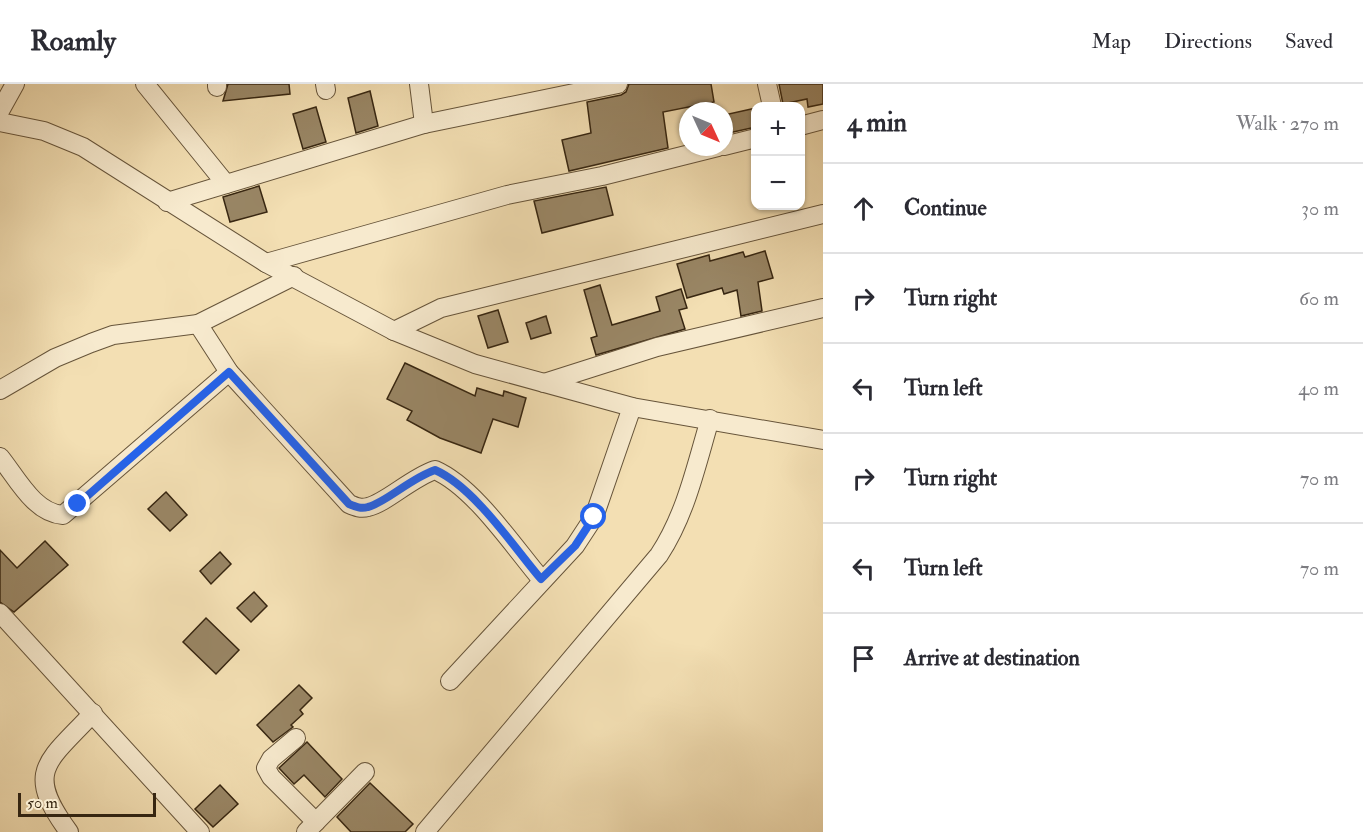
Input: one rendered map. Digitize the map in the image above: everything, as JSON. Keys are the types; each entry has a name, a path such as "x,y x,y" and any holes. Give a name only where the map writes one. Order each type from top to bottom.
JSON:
{"street":[{"path":"0,111 15,84"},
{"path":"145,84 226,184"},
{"path":"419,84 424,124"},
{"path":"167,202 530,93 618,84"},
{"path":"767,84 771,102"},
{"path":"805,125 823,120"},
{"path":"0,122 44,131 83,147 266,263 394,331 475,364 632,406 823,440"},
{"path":"733,144 751,139"},
{"path":"266,263 507,195 602,176 682,156"},
{"path":"394,331 441,308 823,214"},
{"path":"0,390 55,358 113,335 198,324 294,276"},
{"path":"543,384 657,347 823,308"},
{"path":"198,324 229,372 349,504 358,508 370,507 417,476 435,470 452,478 468,493 541,579"},
{"path":"0,457 38,506 51,514 63,515 229,372"},
{"path":"450,681 541,579 575,546 594,517 632,406"},
{"path":"425,832 659,555 674,533 683,509 710,419"},
{"path":"0,613 200,832"},
{"path":"69,832 51,808 44,789 43,773 50,759 93,714"},
{"path":"296,738 271,759 266,768 311,827 365,772"}],"building":[{"path":"228,84 289,84 290,94 223,101"},
{"path":"629,84 711,84 714,102 679,102 679,109 663,112 668,148 569,171 562,140 591,133 587,102 626,92"},
{"path":"779,84 823,84 823,104 808,107 807,99 783,102"},
{"path":"370,91 378,126 356,133 348,98"},
{"path":"316,107 326,142 303,149 293,114"},
{"path":"751,109 751,128 733,132 733,113"},
{"path":"259,186 267,212 230,222 223,197"},
{"path":"606,187 613,215 542,233 534,201"},
{"path":"765,251 773,278 758,282 762,311 741,316 737,290 724,294 722,288 687,298 677,264 709,255 710,261 743,252 745,257"},
{"path":"600,285 612,325 660,311 656,297 681,289 687,308 679,310 685,329 596,355 591,338 597,336 584,290"},
{"path":"498,310 508,342 488,348 478,316"},
{"path":"546,316 551,333 531,339 526,323"},
{"path":"405,363 475,396 477,388 503,396 504,391 526,398 518,427 493,419 481,453 440,438 407,420 412,411 387,399"},
{"path":"166,492 187,515 170,531 148,509"},
{"path":"45,541 68,565 14,612 0,602 0,550 17,568"},
{"path":"220,552 231,564 211,584 200,571"},
{"path":"254,592 267,606 251,622 237,608"},
{"path":"206,618 239,650 216,674 183,642"},
{"path":"299,685 312,698 300,710 303,714 291,725 293,727 273,742 257,725"},
{"path":"307,742 342,779 325,797 304,775 294,784 279,768"},
{"path":"370,783 413,824 405,832 351,832 337,817"},
{"path":"220,785 238,804 213,827 195,809"}],"route":[{"path":"78,504 229,372 340,497 358,508 370,507 417,476 435,470 452,478 468,493 541,579 575,546 594,517"}]}
